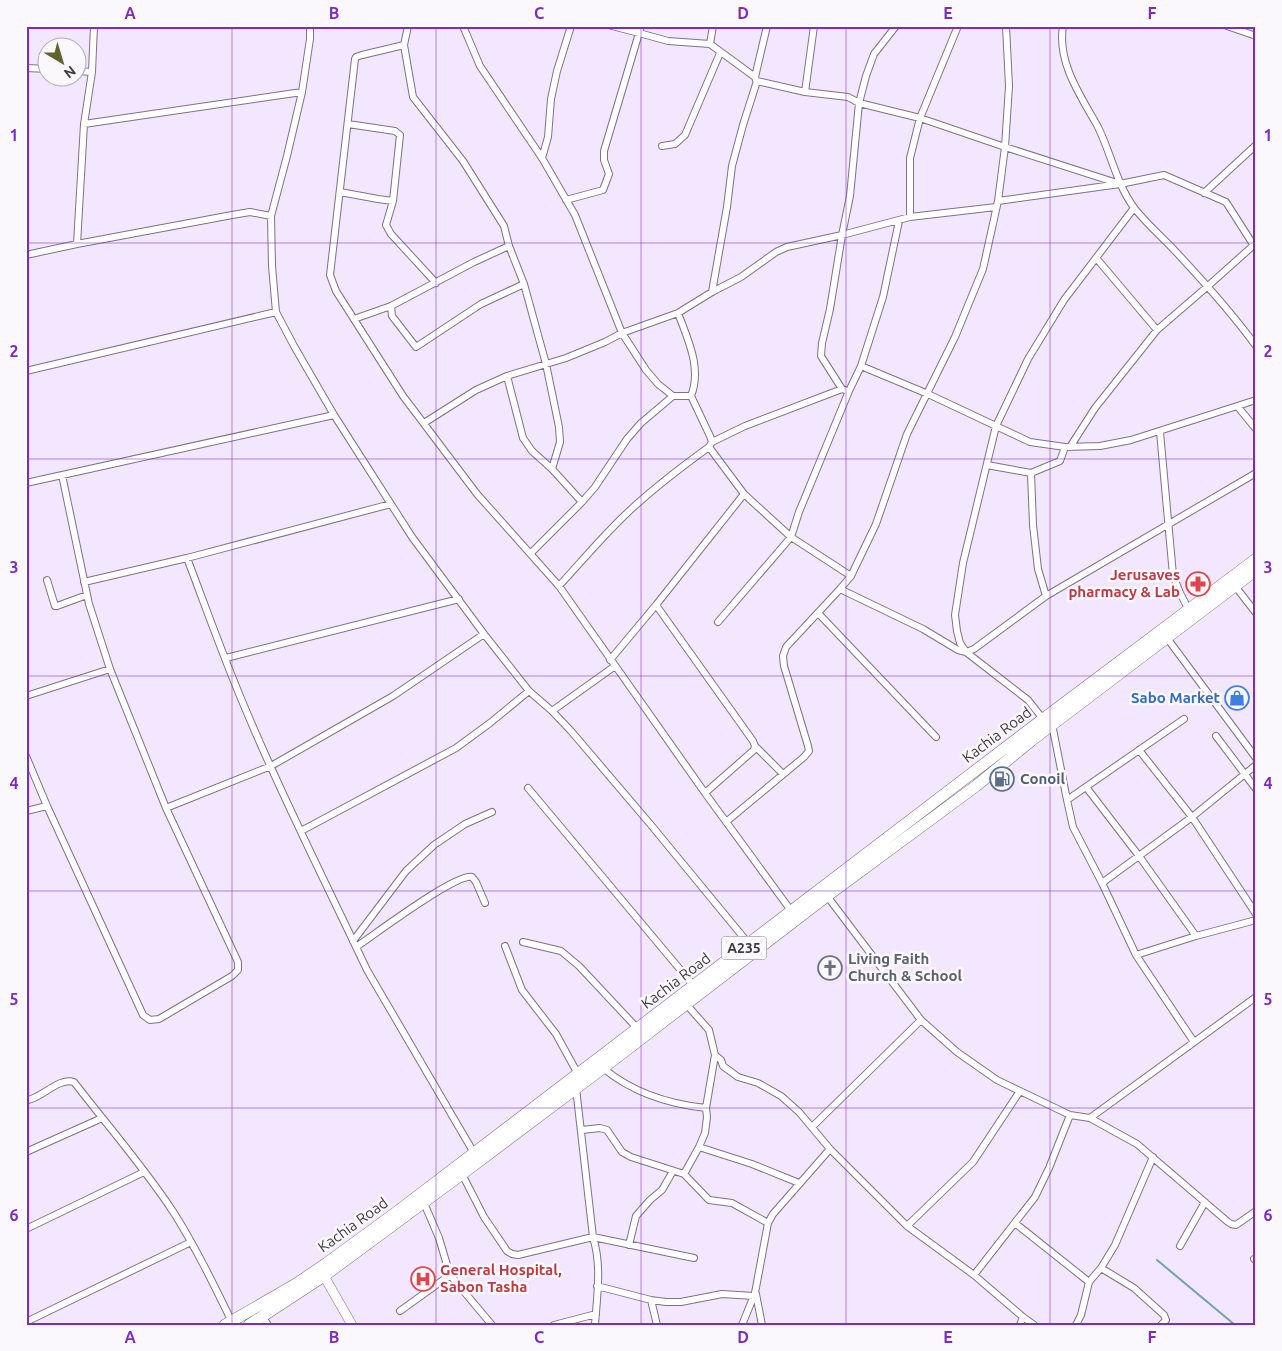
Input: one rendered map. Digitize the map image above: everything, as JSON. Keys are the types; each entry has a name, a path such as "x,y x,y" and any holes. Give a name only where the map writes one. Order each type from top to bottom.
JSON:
{"highway":[{"name":"Kachia Road","path":"1048,722 1256,559"},
{"name":"Kachia Road","path":"229,1323 296,1284 327,1263 749,944 1048,722 1167,638 1256,570"},
{"name":"Kachia Road","path":"249,1325 266,1321 603,1068 828,896 976,786 1029,736"}],"street":[{"path":"76,244 84,124 92,72 94,26"},
{"path":"310,26 310,39 302,92 271,216 272,266 276,312 334,415 412,537 484,634 530,691 572,731 749,944"},
{"path":"408,26 404,44 414,101 463,161 504,226 509,246 524,284 546,364 559,427 560,442 552,468"},
{"path":"463,26 480,66 542,158 575,215 622,333 646,370 658,384 673,396 691,396"},
{"path":"542,158 548,137 551,100 555,80 571,26"},
{"path":"612,26 668,41 710,44 756,79 805,92 848,97 859,103 920,118 1120,184"},
{"path":"566,200 603,190 608,174 604,160 604,151 642,26"},
{"path":"710,44 714,26"},
{"path":"712,292 732,166 756,79 767,26"},
{"path":"805,92 814,26"},
{"path":"842,389 821,356 822,343 850,196 859,103 874,54 896,26"},
{"path":"910,217 910,158 920,118 958,26"},
{"path":"726,822 809,751 784,666 783,656 786,647 850,576 876,524 908,434 955,337 983,270 997,204 1005,147 1009,86 1006,26"},
{"path":"1063,26 1062,34 1066,64 1078,92 1100,132 1120,184 1134,208 1208,286 1256,346"},
{"path":"1227,26 1256,36"},
{"path":"404,44 356,57 354,64 330,275 336,291 403,396 477,494 559,586 705,793 792,912"},
{"path":"662,146 675,144 685,135 720,53"},
{"path":"88,72 92,72"},
{"path":"84,124 302,92"},
{"path":"348,124 395,131 400,135 392,201 386,225 391,234 436,282"},
{"path":"1204,193 1256,145"},
{"path":"424,423 476,390 507,376 566,358 622,333 678,313 741,277 776,252 788,247 910,217 1120,184 1164,174 1226,202 1255,245 1157,330 1095,408 1060,461 1031,473 987,465"},
{"path":"340,192 392,201"},
{"path":"1134,208 1064,300 1028,359 996,426 963,563 955,615 960,643 966,652 1028,700 1048,722 1074,828 1136,956 1194,1042"},
{"path":"26,256 76,244 250,212 271,216"},
{"path":"718,622 791,537 799,512 861,366 883,297 899,221"},
{"path":"354,319 391,306 474,262 509,246"},
{"path":"1097,259 1157,330"},
{"path":"391,306 392,316 416,347 481,304 524,284"},
{"path":"26,371 276,312"},
{"path":"678,313 694,359 694,388 691,396 710,436 711,444 744,494 791,537 850,576"},
{"path":"861,366 928,394 1030,442 1068,447 1100,446 1131,440 1256,400"},
{"path":"507,376 523,438 532,451 552,468 582,502"},
{"path":"559,586 626,514 667,478 711,444 745,426 842,389 849,391"},
{"path":"531,553 595,487 627,439 641,423 673,396"},
{"path":"1238,407 1256,429"},
{"path":"26,483 334,415"},
{"path":"1160,432 1170,524 1173,575 1189,610"},
{"path":"1031,473 1032,525 1038,569 1046,596"},
{"path":"840,589 923,629 958,650 966,652 974,649 1046,596 1256,473"},
{"path":"26,756 142,1015 150,1020 159,1019 232,976 238,970 238,962 166,808 110,669 87,596 62,474"},
{"path":"610,660 744,494"},
{"path":"84,582 187,558 391,504"},
{"path":"187,558 244,707 367,970 474,1153"},
{"path":"46,580 55,606 87,596"},
{"path":"1235,586 1256,613"},
{"path":"226,658 459,599"},
{"path":"656,605 748,733 755,746 783,774"},
{"path":"818,613 936,737"},
{"path":"166,808 271,766 393,696 484,634"},
{"path":"1167,638 1256,758"},
{"path":"552,711 615,666"},
{"path":"26,696 110,669"},
{"path":"301,831 456,748 530,691"},
{"path":"1066,800 1184,719"},
{"path":"1216,736 1256,789"},
{"path":"705,793 754,750 755,746"},
{"path":"1139,750 1192,817 1256,914"},
{"path":"1102,883 1192,817 1256,765"},
{"path":"1086,787 1139,856 1196,936"},
{"path":"528,788 694,986"},
{"path":"26,811 47,806"},
{"path":"355,944 406,871 434,845 465,824 492,812"},
{"path":"355,944 419,903 469,876 476,882 485,903"},
{"path":"828,896 921,1020 958,1052 997,1080 1070,1115 1090,1118 1120,1136 1138,1144 1231,1224 1236,1225 1256,1211"},
{"path":"1136,956 1196,936 1256,920"},
{"path":"523,942 561,951 579,966 638,1029"},
{"path":"505,946 522,990 556,1034 578,1074"},
{"path":"1090,1118 1256,997"},
{"path":"684,1174 705,1133 707,1125 706,1108 715,1055 709,1030 686,1004"},
{"path":"812,1127 921,1020"},
{"path":"715,1055 721,1060 723,1066 738,1077 758,1083 781,1096 799,1112 830,1149 907,1226 974,1275 1034,1325"},
{"path":"603,1068 632,1088 657,1098 686,1106 706,1108"},
{"path":"26,1099 34,1099 62,1081 74,1082 173,1212 191,1242 229,1323"},
{"path":"576,1088 593,1237 598,1251 599,1265 595,1325"},
{"path":"907,1226 973,1162 1020,1091"},
{"path":"974,1275 1035,1197 1070,1115"},
{"path":"26,1152 102,1118"},
{"path":"582,1130 600,1128 607,1130 622,1152 631,1157 684,1174 709,1200 732,1203 768,1223"},
{"path":"699,1147 752,1164 799,1183"},
{"path":"742,1325 755,1295 768,1223 773,1214 830,1149"},
{"path":"1076,1325 1081,1315 1089,1282 1101,1268 1114,1245 1153,1157"},
{"path":"629,1245 636,1216 662,1190 673,1171"},
{"path":"26,1229 144,1172"},
{"path":"462,1174 484,1216 507,1251 512,1254 518,1255 593,1237 694,1258"},
{"path":"424,1202 450,1275 489,1323"},
{"path":"1180,1246 1205,1202"},
{"path":"1015,1223 1089,1282"},
{"path":"26,1322 191,1242"},
{"path":"1101,1268 1134,1288 1164,1316 1166,1320 1161,1325"},
{"path":"400,1311 450,1275"},
{"path":"324,1276 352,1325"},
{"path":"597,1286 666,1302 681,1302 722,1294 755,1295"},
{"path":"755,1295 762,1325"},
{"path":"651,1300 658,1325"},
{"path":"554,1325 596,1314"},
{"path":"1020,1325 1023,1317"}],"waterway":[{"path":"1157,1260 1235,1325"}],"place":[{"name":"Jerusaves pharmacy & Lab","path":"1198,584"},
{"name":"Sabo Market","path":"1237,698"},
{"name":"Conoil","path":"1002,779"},
{"name":"Living Faith Church & School","path":"830,968"},
{"name":"General Hospital, Sabon Tasha","path":"423,1279"}]}
